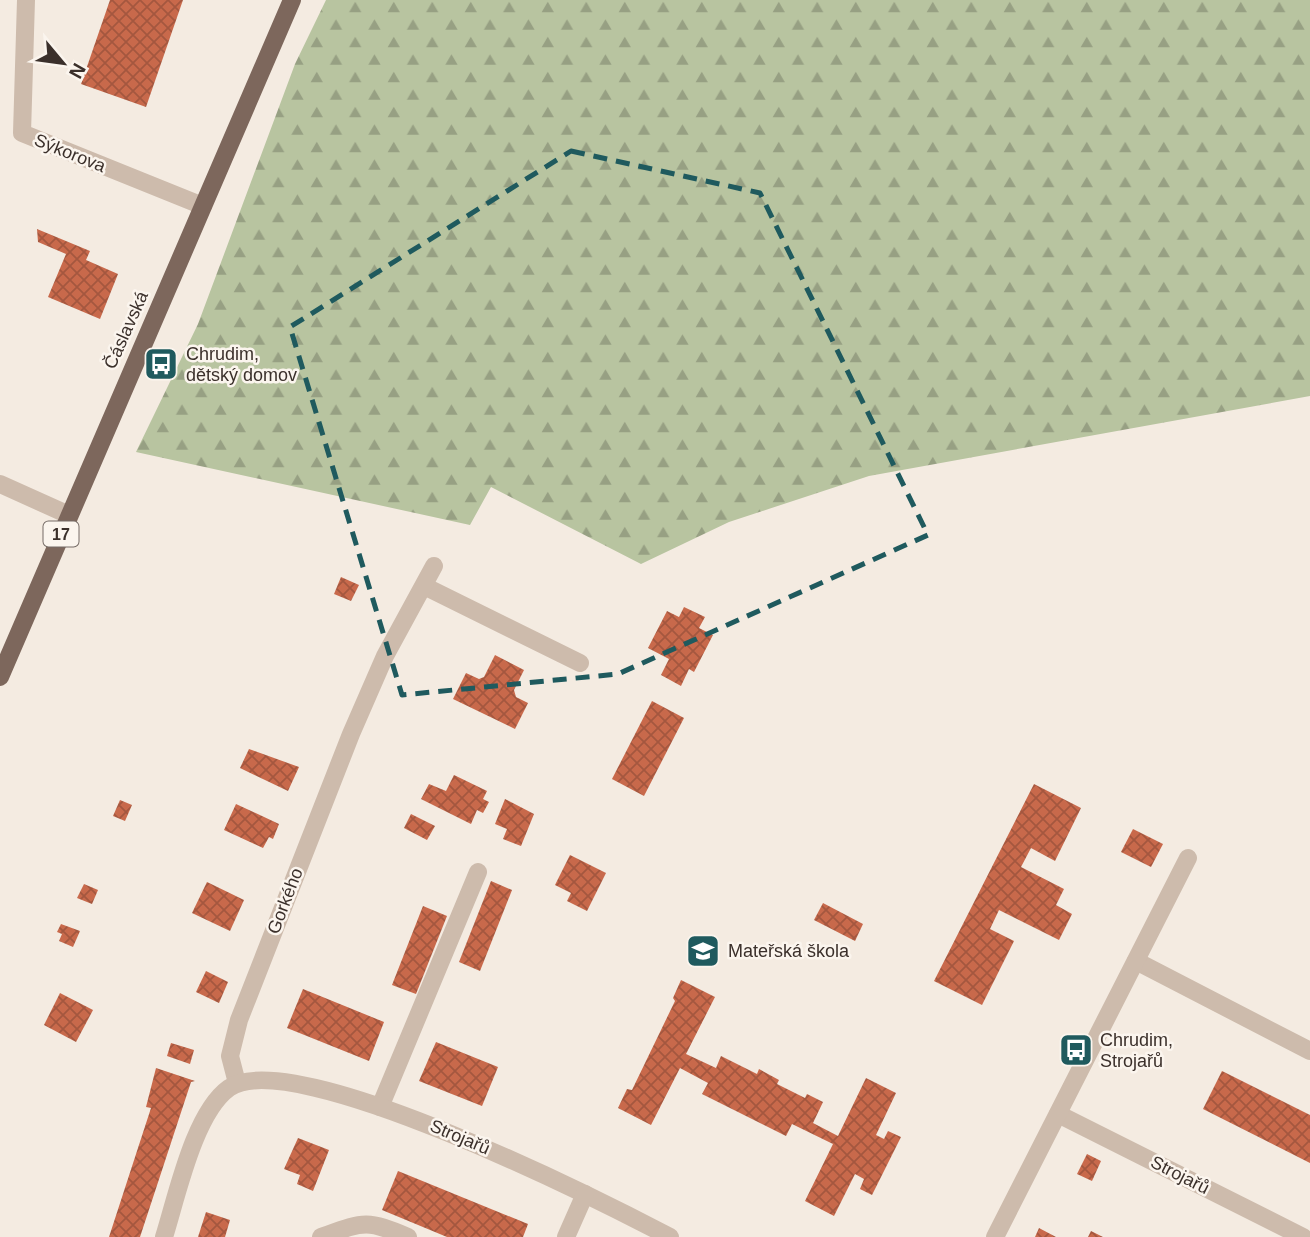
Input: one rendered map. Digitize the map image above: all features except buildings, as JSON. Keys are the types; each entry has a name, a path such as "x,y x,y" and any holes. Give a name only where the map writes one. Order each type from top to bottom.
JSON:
{"main road":[{"name":"Čáslavská","path":"0,677 292,0"}],"street":[{"name":"Sýkorova","path":"26,0 22,133 203,206"},
{"path":"0,484 69,515"},
{"name":"Gorkého","path":"237,1083 230,1056 239,1020 351,734 385,656 434,566"},
{"path":"424,586 580,663"},
{"path":"995,1237 1188,858"},
{"path":"380,1107 478,872"},
{"path":"1136,961 1310,1051"},
{"name":"Strojařů","path":"237,1083 255,1080 285,1082 380,1107 495,1152 670,1237"},
{"path":"164,1237 206,1116 221,1094 237,1083"},
{"name":"Strojařů","path":"1058,1114 1303,1237"},
{"path":"566,1237 584,1194"},
{"path":"321,1237 359,1224 371,1223 408,1237"}],"highlighted area":[{"path":"571,151 760,193 928,535 618,674 402,695 290,327"}],"green space":[{"path":"326,0 1310,0 1310,396 869,476 729,522 641,564 491,487 470,525 136,452 198,324 295,64"}],"place":[{"name":"Chrudim, dětský domov","path":"161,364"},
{"name":"Mateřská škola","path":"703,951"},
{"name":"Chrudim, Strojařů","path":"1076,1050"}]}
